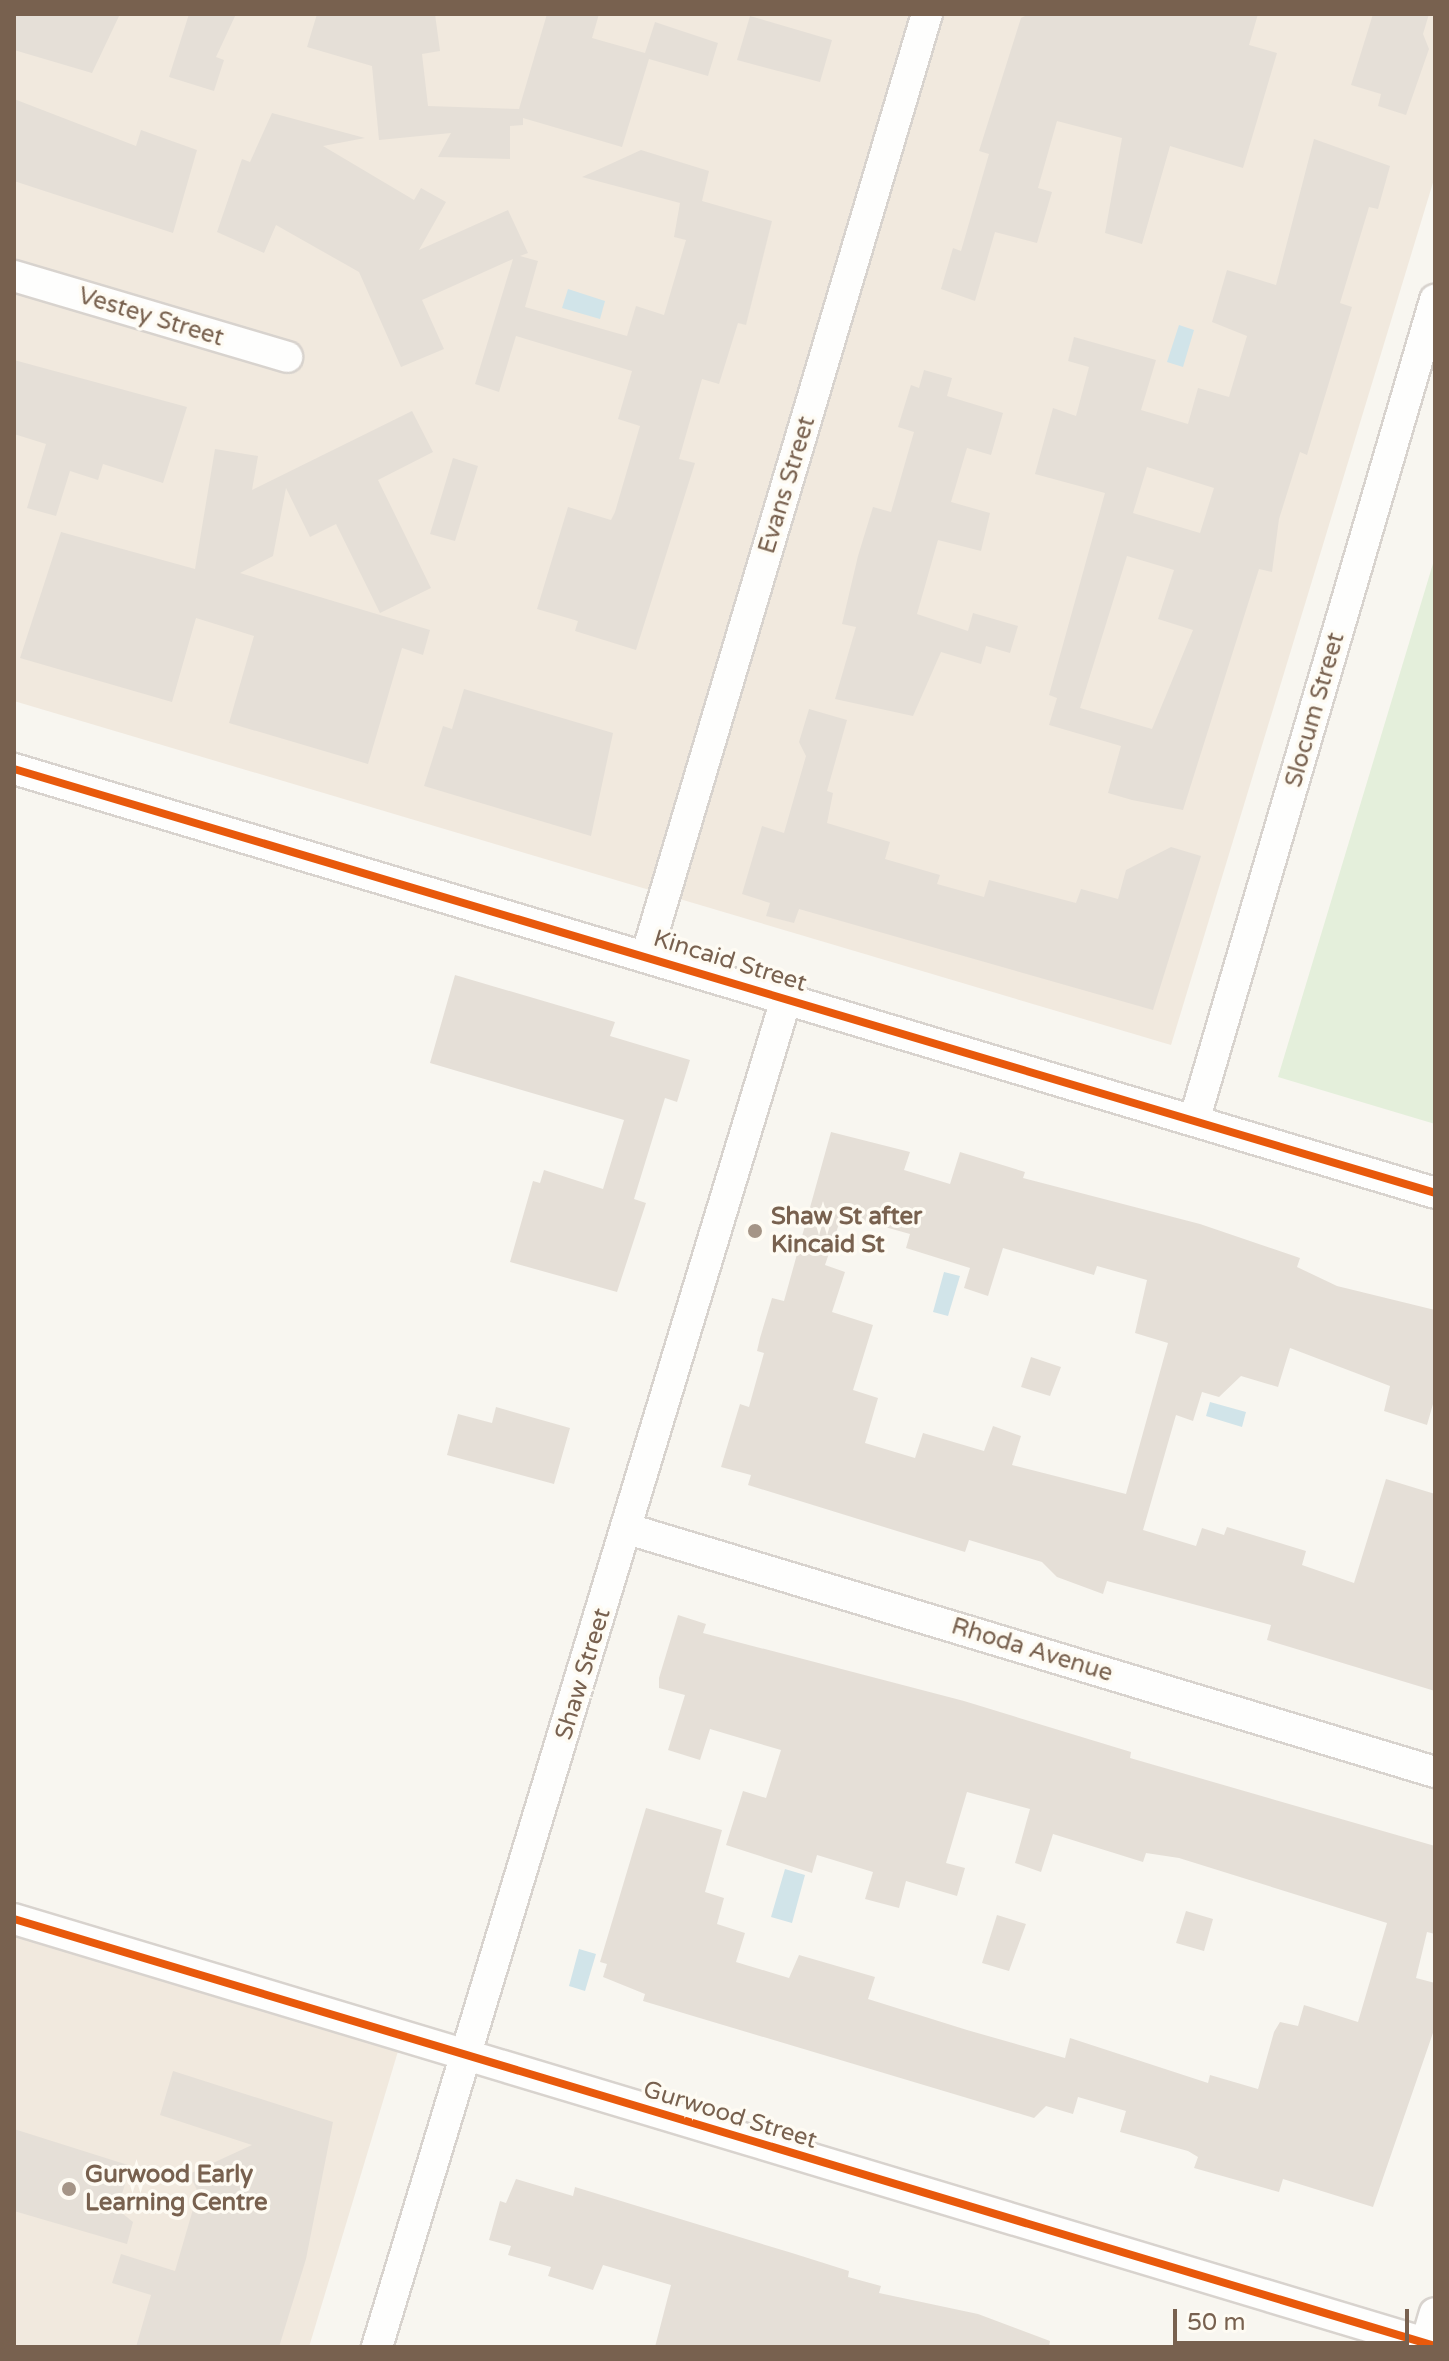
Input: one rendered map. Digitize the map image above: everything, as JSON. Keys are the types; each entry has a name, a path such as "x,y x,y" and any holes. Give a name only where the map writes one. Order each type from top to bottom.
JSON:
{"street":[{"name":"Evans Street","path":"646,957 927,14"},
{"name":"Vestey Street","path":"14,276 287,357"},
{"name":"Slocum Street","path":"1194,1121 1435,300"},
{"name":"Kincaid Street","path":"14,769 1435,1193"},
{"name":"Shaw Street","path":"377,2347 463,2056 628,1529 786,999"},
{"name":"Rhoda Avenue","path":"628,1529 1435,1772"},
{"name":"Gurwood Street","path":"14,1919 1429,2346"},
{"path":"1429,2346 1435,2313"}],"shaded area":[{"path":"14,14 1435,14 1435,176 1171,1045 14,701"},
{"path":"568,289 605,301 600,319 562,308"},
{"path":"1179,325 1194,330 1183,367 1167,362"},
{"path":"944,1272 960,1276 948,1316 933,1312"},
{"path":"1210,1402 1246,1412 1242,1427 1206,1416"},
{"path":"785,1869 805,1875 792,1923 771,1917"},
{"path":"14,1919 402,2038 309,2347 14,2347"},
{"path":"579,1949 596,1954 585,1991 569,1986"}],"green space":[{"path":"1435,557 1435,1124 1278,1077"}],"building":[{"path":"14,14 120,14 92,73 14,50"},
{"path":"189,14 236,14 216,57 224,60 214,91 169,77"},
{"path":"317,14 435,14 440,51 422,54 428,106 519,109 547,14 599,14 592,38 645,53 655,22 718,43 708,76 649,59 622,147 523,118 523,125 510,126 510,159 438,157 451,133 379,140 372,66 307,47"},
{"path":"1029,14 1258,14 1249,45 1277,53 1243,168 1170,146 1142,244 1105,233 1122,138 1057,121 1038,188 1052,192 1037,243 995,232 975,301 941,289 953,248 961,251 989,154 979,151 1021,18"},
{"path":"1373,14 1429,14 1423,34 1429,49 1406,115 1378,106 1381,94 1351,85"},
{"path":"750,16 832,40 820,82 737,60"},
{"path":"14,99 136,146 141,130 197,150 173,233 14,181"},
{"path":"272,113 365,138 323,146 414,200 421,188 446,202 419,250 508,210 528,253 520,256 538,261 525,307 627,336 636,306 664,315 686,240 674,237 680,203 582,177 641,150 709,171 702,201 772,221 746,325 738,323 719,384 702,379 679,459 695,463 636,650 575,631 578,621 537,609 568,507 611,520 615,512 640,426 618,419 632,371 516,336 499,392 475,384 513,259 422,300 444,349 401,367 359,272 276,225 264,253 217,232 242,159 250,162"},
{"path":"1314,139 1390,166 1378,209 1369,207 1340,303 1352,307 1307,455 1300,452 1279,519 1272,572 1259,569 1183,810 1108,793 1121,746 1049,725 1057,698 1049,695 1105,493 1035,474 1053,408 1076,416 1089,367 1068,361 1074,337 1156,360 1141,410 1188,424 1198,388 1229,397 1247,336 1212,322 1227,270 1276,285","holes":["1147,467 1214,488 1200,533 1133,513","1127,556 1174,570 1158,619 1193,630 1152,729 1080,708"]},
{"path":"14,360 187,407 163,483 103,464 98,480 70,471 56,516 27,508 46,444 14,434"},
{"path":"924,370 952,378 947,396 1003,413 991,455 967,448 951,502 990,513 981,551 938,540 917,614 968,631 973,613 1018,626 1010,653 986,646 981,664 941,652 913,716 835,699 856,627 842,624 858,556 873,507 891,512 914,432 898,427 911,385 919,388"},
{"path":"412,411 433,452 378,480 431,588 380,613 336,524 310,537 286,488 273,556 240,573 430,630 423,655 402,648 368,764 229,723 254,636 196,618 172,702 20,658 61,532 195,569 215,449 258,456 252,490"},
{"path":"453,458 478,466 455,541 430,534"},
{"path":"464,689 613,733 591,836 424,786 443,726 452,729"},
{"path":"809,709 847,720 827,791 833,793 827,823 890,842 885,859 940,875 937,884 984,897 989,880 1076,903 1081,889 1118,899 1126,870 1171,847 1201,856 1153,1010 799,909 794,923 766,916 770,903 742,894 762,826 784,833 806,756 799,742"},
{"path":"455,975 615,1022 610,1036 690,1060 677,1102 665,1098 634,1199 646,1203 617,1292 510,1262 533,1181 540,1183 544,1170 603,1189 624,1120 430,1063"},
{"path":"831,1132 910,1152 904,1170 950,1184 960,1152 1025,1172 1023,1178 1200,1224 1300,1258 1297,1267 1337,1286 1435,1310 1435,1397 1427,1425 1384,1411 1390,1386 1290,1348 1278,1387 1241,1376 1219,1397 1202,1392 1193,1421 1176,1415 1143,1530 1196,1546 1202,1528 1224,1535 1227,1527 1306,1551 1302,1565 1354,1583 1386,1479 1435,1494 1435,1691 1267,1640 1271,1625 1107,1581 1103,1594 1057,1577 1042,1562 969,1540 965,1552 748,1485 751,1475 721,1467 740,1404 749,1407 764,1353 757,1351 772,1298 784,1301","holes":["842,1215 910,1234 906,1248 970,1268 964,1288 988,1296 1003,1248 1094,1275 1097,1266 1147,1280 1135,1333 1168,1343 1126,1494 1012,1465 1021,1436 993,1426 984,1451 923,1433 915,1458 865,1443 878,1398 853,1390 873,1325 832,1312 845,1272 825,1265"]},
{"path":"1031,1357 1061,1367 1050,1396 1021,1387"},
{"path":"496,1407 570,1428 554,1484 447,1455 458,1414 492,1423"},
{"path":"678,1615 706,1624 703,1633 964,1701 1131,1752 1130,1758 1435,1846 1435,1934 1427,1932 1416,1978 1435,1983 1435,2027 1373,2207 1283,2179 1279,2192 1194,2168 1198,2157 1188,2151 1120,2132 1126,2111 1078,2097 1073,2114 1046,2106 1034,2118 643,2001 645,1994 603,1977 607,1964 600,1962 646,1808 722,1830 705,1892 724,1898 717,1924 745,1933 736,1962 789,1978 799,1955 875,1977 868,1999 967,2030 1065,2058 1070,2038 1208,2083 1210,2075 1258,2089 1274,2032 1280,2022 1298,2026 1304,2005 1358,2022 1387,1923 1179,1858 1146,1853 1143,1862 1053,1834 1041,1872 1015,1863 1030,1809 967,1792 946,1863 965,1868 957,1896 906,1881 899,1908 865,1899 873,1872 817,1855 812,1873 726,1845 743,1791 766,1798 781,1750 710,1729 700,1760 668,1750 685,1695 659,1688 659,1678"},
{"path":"1186,1911 1213,1919 1204,1951 1176,1943"},
{"path":"997,1915 1026,1924 1009,1971 982,1963"},
{"path":"173,2071 333,2122 306,2259 279,2347 136,2347 151,2295 112,2283 121,2254 175,2271 198,2192 189,2174 252,2145 160,2115"},
{"name":"Gurwood Early Learning Centre","path":"14,2129 131,2166 117,2209 133,2222 127,2244 14,2211"},
{"path":"516,2179 573,2196 575,2187 792,2253 849,2271 848,2277 881,2286 879,2293 978,2314 1050,2341 1049,2347 655,2347 671,2285 603,2265 593,2290 548,2276 551,2267 508,2255 511,2246 489,2240 500,2201 506,2203"}],"cycle path":[{"path":"14,769 1435,1193"},
{"path":"14,1919 1435,2346"}],"place":[{"name":"Shaw St after Kincaid St","path":"755,1231"},
{"name":"Gurwood Early Learning Centre","path":"69,2189"}]}
